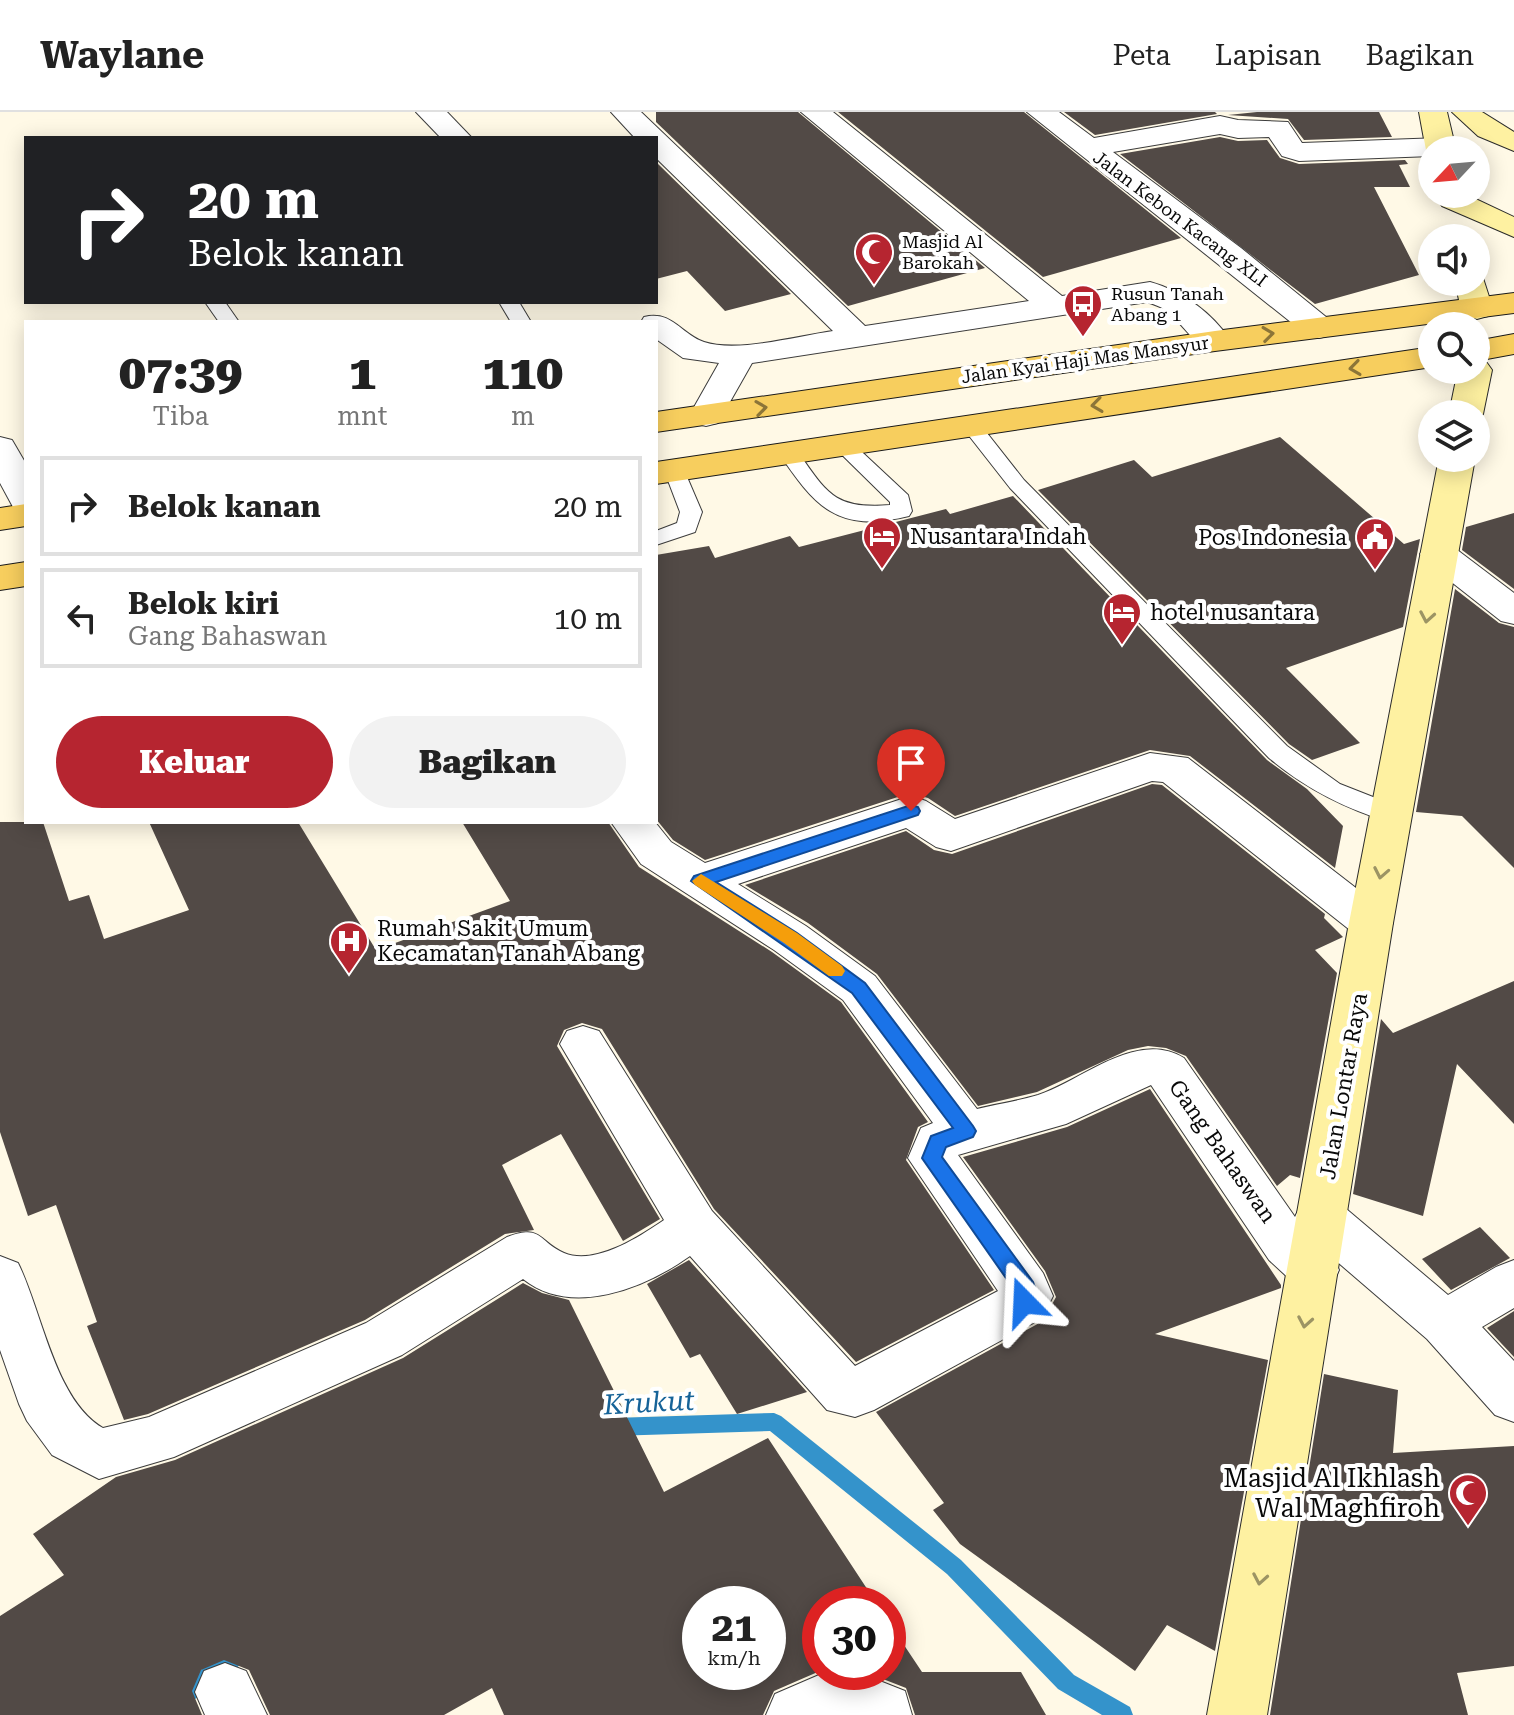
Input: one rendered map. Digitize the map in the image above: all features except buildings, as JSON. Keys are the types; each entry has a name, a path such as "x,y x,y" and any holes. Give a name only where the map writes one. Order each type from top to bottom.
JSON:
{"main road":[{"name":"Jalan Kyai Haji Mas Mansyur","path":"658,421 1319,328 1469,296"},
{"name":"Jalan Kyai Haji Mas Mansyur","path":"1479,296 1514,303"},
{"path":"1490,353 1514,344"},
{"path":"665,471 969,423 1418,359"},
{"path":"0,519 24,515"},
{"path":"0,578 24,574"}],"street":[{"path":"430,112 456,136"},
{"path":"625,112 650,136"},
{"path":"815,112 1055,306"},
{"name":"Jalan Kebon Kacang XLI","path":"1041,112 1230,255 1319,328"},
{"path":"1433,112 1438,136"},
{"path":"1466,112 1493,134 1514,142"},
{"path":"1087,148 1220,125 1238,129 1278,128 1292,150 1299,152 1418,149"},
{"path":"658,144 858,337"},
{"path":"1474,208 1514,228"},
{"path":"658,325 695,351 740,355 1150,292 1176,303 1215,341"},
{"path":"635,304 652,320"},
{"path":"706,416 740,355"},
{"path":"0,447 24,495"},
{"name":"Jalan Lontar Raya","path":"1238,1707 1371,923 1454,472"},
{"path":"1439,554 1508,602"},
{"path":"700,881 911,811 951,836 1150,767 1173,768 1371,923"},
{"path":"583,1044 694,1226 837,1387 846,1393 855,1393 1024,1302 1027,1296 1025,1288 932,1158 938,1142 966,1131 859,988 790,938 656,853 634,824"},
{"name":"Gang Bahaswan","path":"966,1131 1049,1111 1125,1074 1159,1066 1173,1079 1287,1245 1314,1270"},
{"path":"1320,1217 1445,1323 1514,1398"},
{"path":"0,1278 46,1404 71,1438 99,1454 155,1440 384,1339 525,1252 555,1275 594,1276 645,1260 694,1226"},
{"path":"1445,1323 1514,1282"},
{"path":"796,1715 841,1695 884,1712"}],"lane":[{"path":"969,423 1017,484 1278,752 1315,782 1359,805 1392,814"},
{"path":"788,452 827,505 857,512 901,511 900,500 841,443"},
{"path":"658,537 687,527 691,512 665,471"}],"waterway":[{"name":"Krukut","path":"612,1427 774,1422 954,1567 1066,1682 1122,1715"},
{"name":"Krukut","path":"156,1715 245,1649"}],"slow traffic":[{"path":"701,881 835,971"}],"place":[{"name":"Masjid Al Barokah","path":"874,286"},
{"name":"Rusun Tanah Abang 1","path":"1083,338"},
{"name":"Nusantara Indah","path":"882,570"},
{"name":"Pos Indonesia","path":"1375,571"},
{"name":"hotel nusantara","path":"1122,646"},
{"name":"Rumah Sakit Umum Kecamatan Tanah Abang","path":"349,975"},
{"name":"Masjid Al Ikhlash Wal Maghfiroh","path":"1468,1527"}],"route":[{"path":"911,811 700,881 790,938 859,988 966,1131 938,1142 932,1158 1025,1288 1027,1296 1024,1302"}]}
